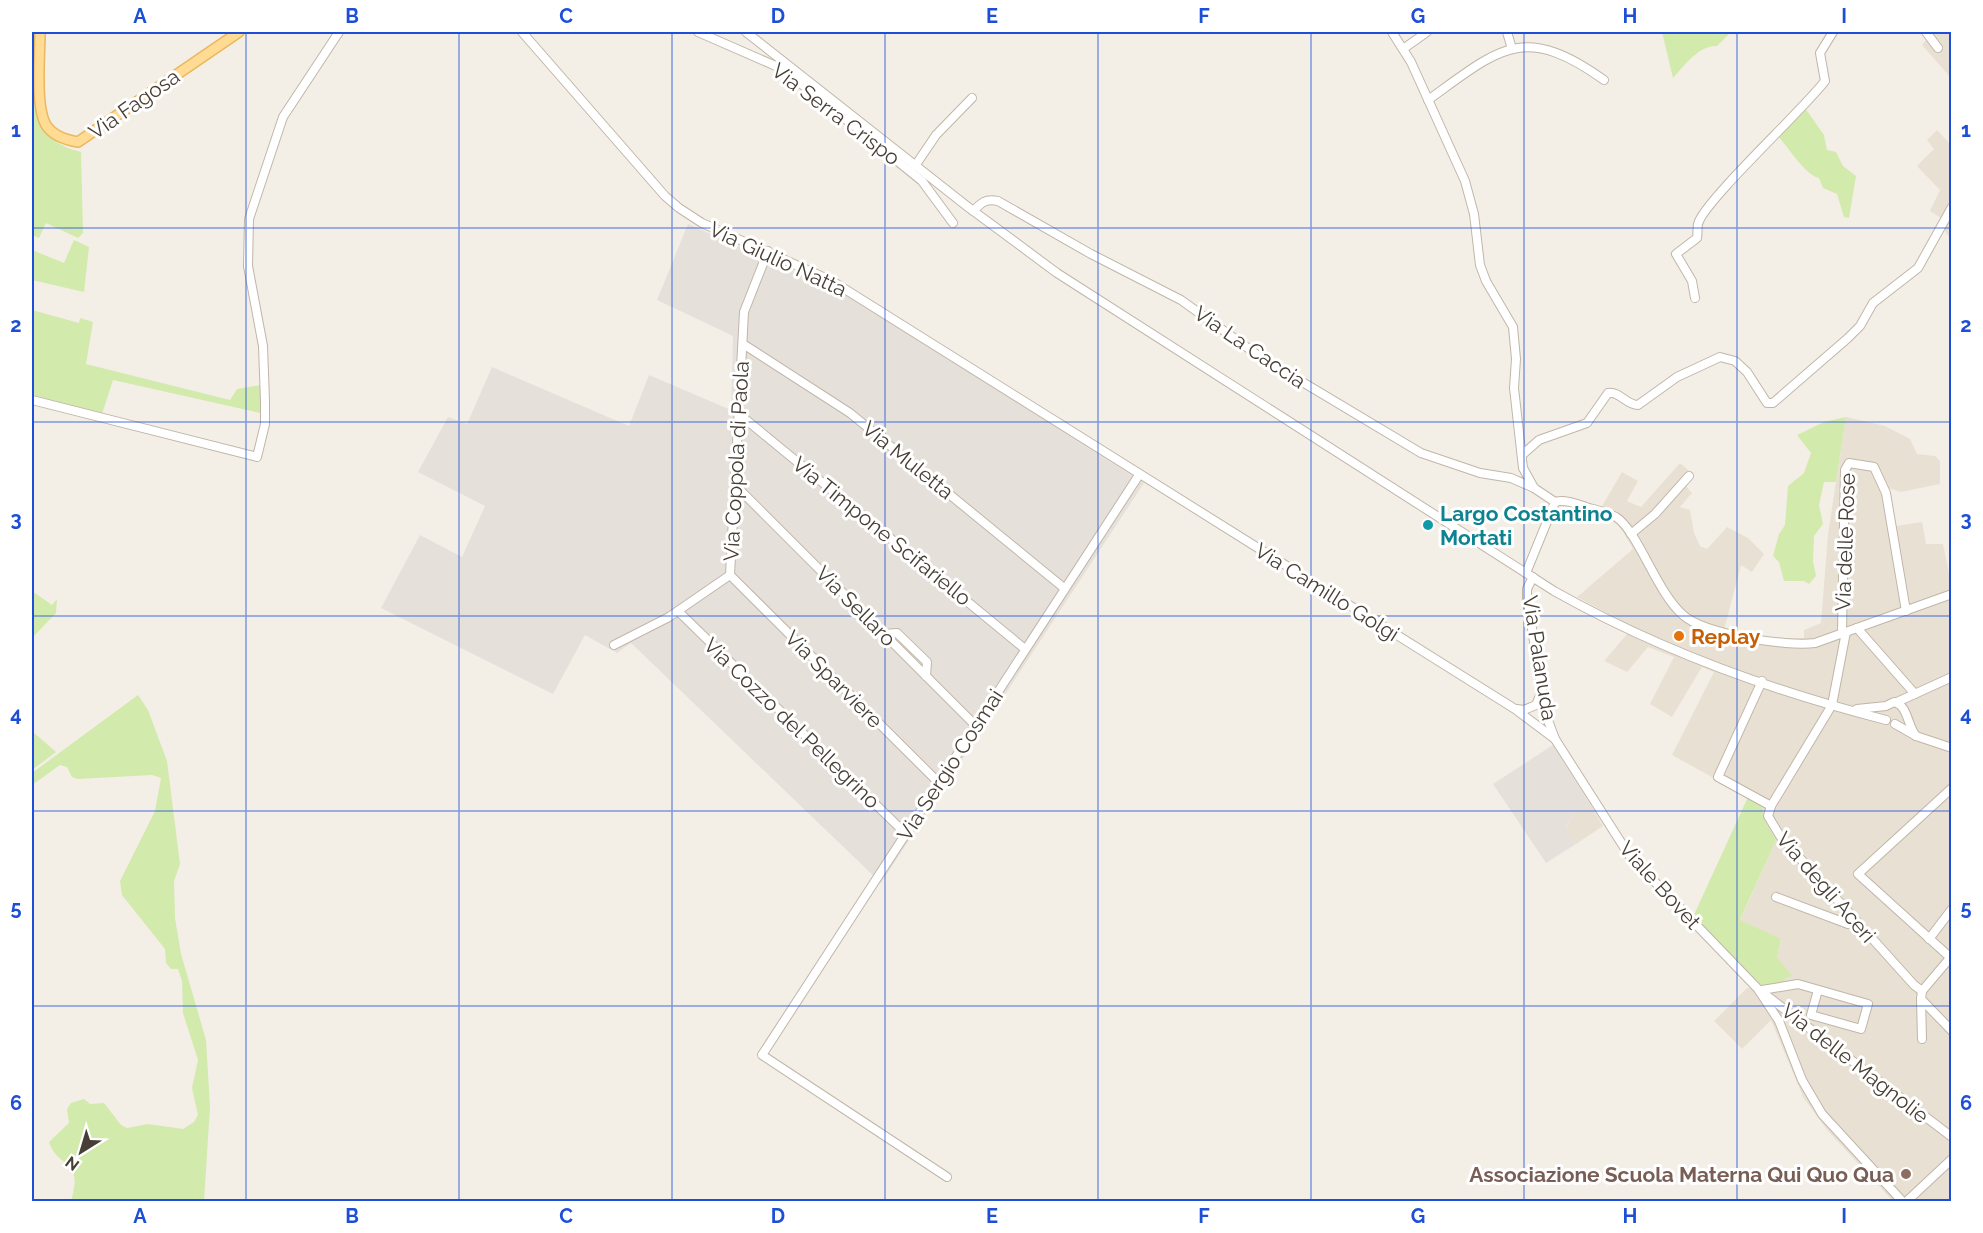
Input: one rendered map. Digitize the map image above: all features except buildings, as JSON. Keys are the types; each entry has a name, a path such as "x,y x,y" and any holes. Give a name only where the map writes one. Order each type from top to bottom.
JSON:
{"main road":[{"name":"Via Fagosa","path":"40,32 41,109 46,126 63,139 78,142 238,32"}],"street":[{"path":"32,400 258,458 265,424 263,346 250,287 249,219 283,117 339,32"},
{"name":"Via Giulio Natta","path":"522,32 679,208 702,223 832,282 1139,475"},
{"name":"Via Serra Crispo","path":"698,32 778,67 812,92 922,181 953,223"},
{"path":"746,32 973,211 1057,273 1529,575 1602,617 1642,636 1762,681 1832,705 1886,720 1916,736 1952,748"},
{"path":"1392,32 1428,100 1465,181 1474,214 1480,265 1486,281 1513,327 1516,360 1514,388 1523,468 1533,488 1555,502 1569,501 1607,513 1618,519 1631,534 1652,574 1681,613 1702,627 1786,644 1815,642 1952,594"},
{"path":"1402,49 1427,32"},
{"path":"1507,32 1512,49"},
{"path":"1695,298 1692,281 1676,255 1697,238 1698,224 1720,193 1802,109 1825,81 1820,53 1833,32"},
{"path":"1926,32 1938,48"},
{"path":"1428,100 1486,58 1512,49 1539,46 1550,49 1604,80"},
{"path":"915,166 936,135 972,98"},
{"name":"Via La Caccia","path":"973,211 982,202 990,199 998,201 1091,254 1181,300 1259,356 1420,453 1480,473 1511,478 1533,488"},
{"path":"1522,455 1539,440 1587,423 1608,393 1616,393 1631,404 1638,405 1677,377 1720,357 1741,366 1767,403 1773,403 1848,338 1860,326 1873,303 1918,268 1952,207"},
{"path":"1946,217 1952,225"},
{"name":"Via Coppola di Paola","path":"614,645 678,611 730,574 744,312 768,251"},
{"name":"Via Muletta","path":"743,344 850,413 1064,588"},
{"name":"Via Timpone Scifariello","path":"740,414 1025,649"},
{"name":"Via delle Rose","path":"1844,632 1845,470 1849,463 1870,464 1877,471 1886,493 1906,611"},
{"name":"Via Sergio Cosmai","path":"947,1177 762,1055 1139,475"},
{"name":"Via Camillo Golgi","path":"1139,475 1515,709 1555,739"},
{"path":"1631,534 1655,514 1689,476"},
{"name":"Via Sellaro","path":"735,485 976,726"},
{"name":"Via Palanuda","path":"1555,502 1529,575 1527,589 1546,715 1555,739"},
{"name":"Via Sparviere","path":"730,574 939,783"},
{"name":"Via Cozzo del Pellegrino","path":"678,611 906,834"},
{"path":"1857,628 1915,694"},
{"path":"1832,705 1844,632"},
{"path":"1851,710 1886,706 1952,677"},
{"path":"1762,681 1718,777 1771,806"},
{"path":"1515,709 1524,710 1536,705 1543,689"},
{"path":"1895,724 1901,721 1924,690"},
{"path":"1897,702 1905,714 1908,727 1916,736"},
{"name":"Via degli Aceri","path":"1832,705 1771,806 1768,816 1780,836 1952,1030"},
{"path":"1886,706 1883,711 1886,720"},
{"name":"Viale Bovet","path":"1555,739 1629,855 1758,989 1779,1021 1802,1080 1816,1106 1839,1134 1904,1202"},
{"path":"1922,1039 1922,995 1951,959 1858,874 1952,788"},
{"path":"1776,897 1848,924 1859,925"},
{"path":"1929,939 1952,909"},
{"path":"1780,1005 1781,994 1790,984"},
{"path":"1758,989 1765,992 1790,984 1818,990 1868,1005 1861,1029 1811,1015 1818,990"},
{"name":"Via delle Magnolie","path":"1758,989 1952,1137"},
{"path":"1779,1021 1783,1015 1800,1020"},
{"path":"1942,1130 1952,1127"},
{"path":"1904,1202 1952,1160"}],"shaded area":[{"path":"1921,32 1951,32 1951,78 1922,45 1926,40"},
{"path":"1937,130 1951,145 1951,240 1939,222 1941,218 1930,211 1940,190 1917,166 1934,149 1927,140"},
{"path":"688,224 835,288 1144,483 881,883 631,643 617,653 585,635 553,694 381,608 420,535 462,557 485,506 418,472 448,417 467,424 492,367 629,426 649,375 731,410 733,336 657,300"},
{"path":"1846,417 1885,426 1910,439 1917,454 1935,456 1940,461 1940,484 1901,492 1888,488 1896,526 1922,522 1926,544 1943,544 1949,573 1951,572 1951,1201 1890,1201 1891,1199 1827,1130 1803,1097 1771,1020 1742,1049 1714,1021 1747,988 1763,987 1777,957 1781,939 1740,921 1776,840 1765,821 1765,812 1748,797 1672,755 1714,672 1702,667 1672,717 1650,704 1674,657 1648,647 1627,672 1604,661 1633,627 1577,597 1633,549 1618,523 1598,513 1622,472 1638,481 1627,501 1641,507 1680,463 1694,475 1685,485 1692,493 1680,507 1690,510 1694,533 1700,546 1707,549 1727,527 1748,538 1764,554 1752,572 1741,565 1724,630 1775,639 1804,638 1804,630 1821,623 1828,534"},
{"path":"1553,745 1590,804 1573,814 1566,828 1576,844 1546,863 1493,784"},
{"path":"1590,804 1603,826 1576,844 1566,829 1573,814"}],"green space":[{"path":"1662,32 1731,32 1717,46 1698,53 1673,78"},
{"path":"32,90 42,122 51,137 68,148 81,152 83,233 78,238 46,223 39,238 32,235"},
{"path":"1805,108 1824,135 1827,150 1836,152 1843,166 1856,176 1849,218 1844,217 1837,194 1823,188 1819,178 1803,167 1778,136"},
{"path":"74,240 89,247 84,292 32,280 32,250 64,263"},
{"path":"32,310 79,323 80,318 93,322 86,364 230,400 237,389 261,385 260,413 113,380 101,417 32,398"},
{"path":"1846,417 1836,482 1824,482 1819,505 1823,524 1814,536 1813,561 1816,576 1809,584 1804,581 1784,581 1779,562 1773,556 1779,534 1785,525 1788,486 1804,473 1811,453 1797,435 1824,422"},
{"path":"32,591 52,605 57,599 56,613 32,638"},
{"path":"138,695 148,710 167,761 180,864 174,881 175,918 181,954 206,1040 210,1107 204,1201 71,1201 74,1187 72,1170 53,1151 49,1142 69,1123 67,1109 71,1103 84,1099 90,1104 104,1103 121,1125 127,1128 148,1124 183,1129 194,1122 198,1115 192,1088 198,1060 183,1013 182,981 178,969 171,969 166,963 165,949 122,895 120,881 155,811 161,778 152,775 78,779 72,777 67,767 60,765 32,785 32,773"},
{"path":"32,731 56,752 32,770"},
{"path":"1748,797 1762,807 1765,821 1776,840 1740,920 1781,939 1777,957 1792,976 1785,978 1783,984 1763,987 1693,917"}],"place":[{"name":"Largo Costantino Mortati","path":"1428,525"},
{"name":"Replay","path":"1679,636"},
{"name":"Associazione Scuola Materna Qui Quo Qua","path":"1906,1174"}]}
